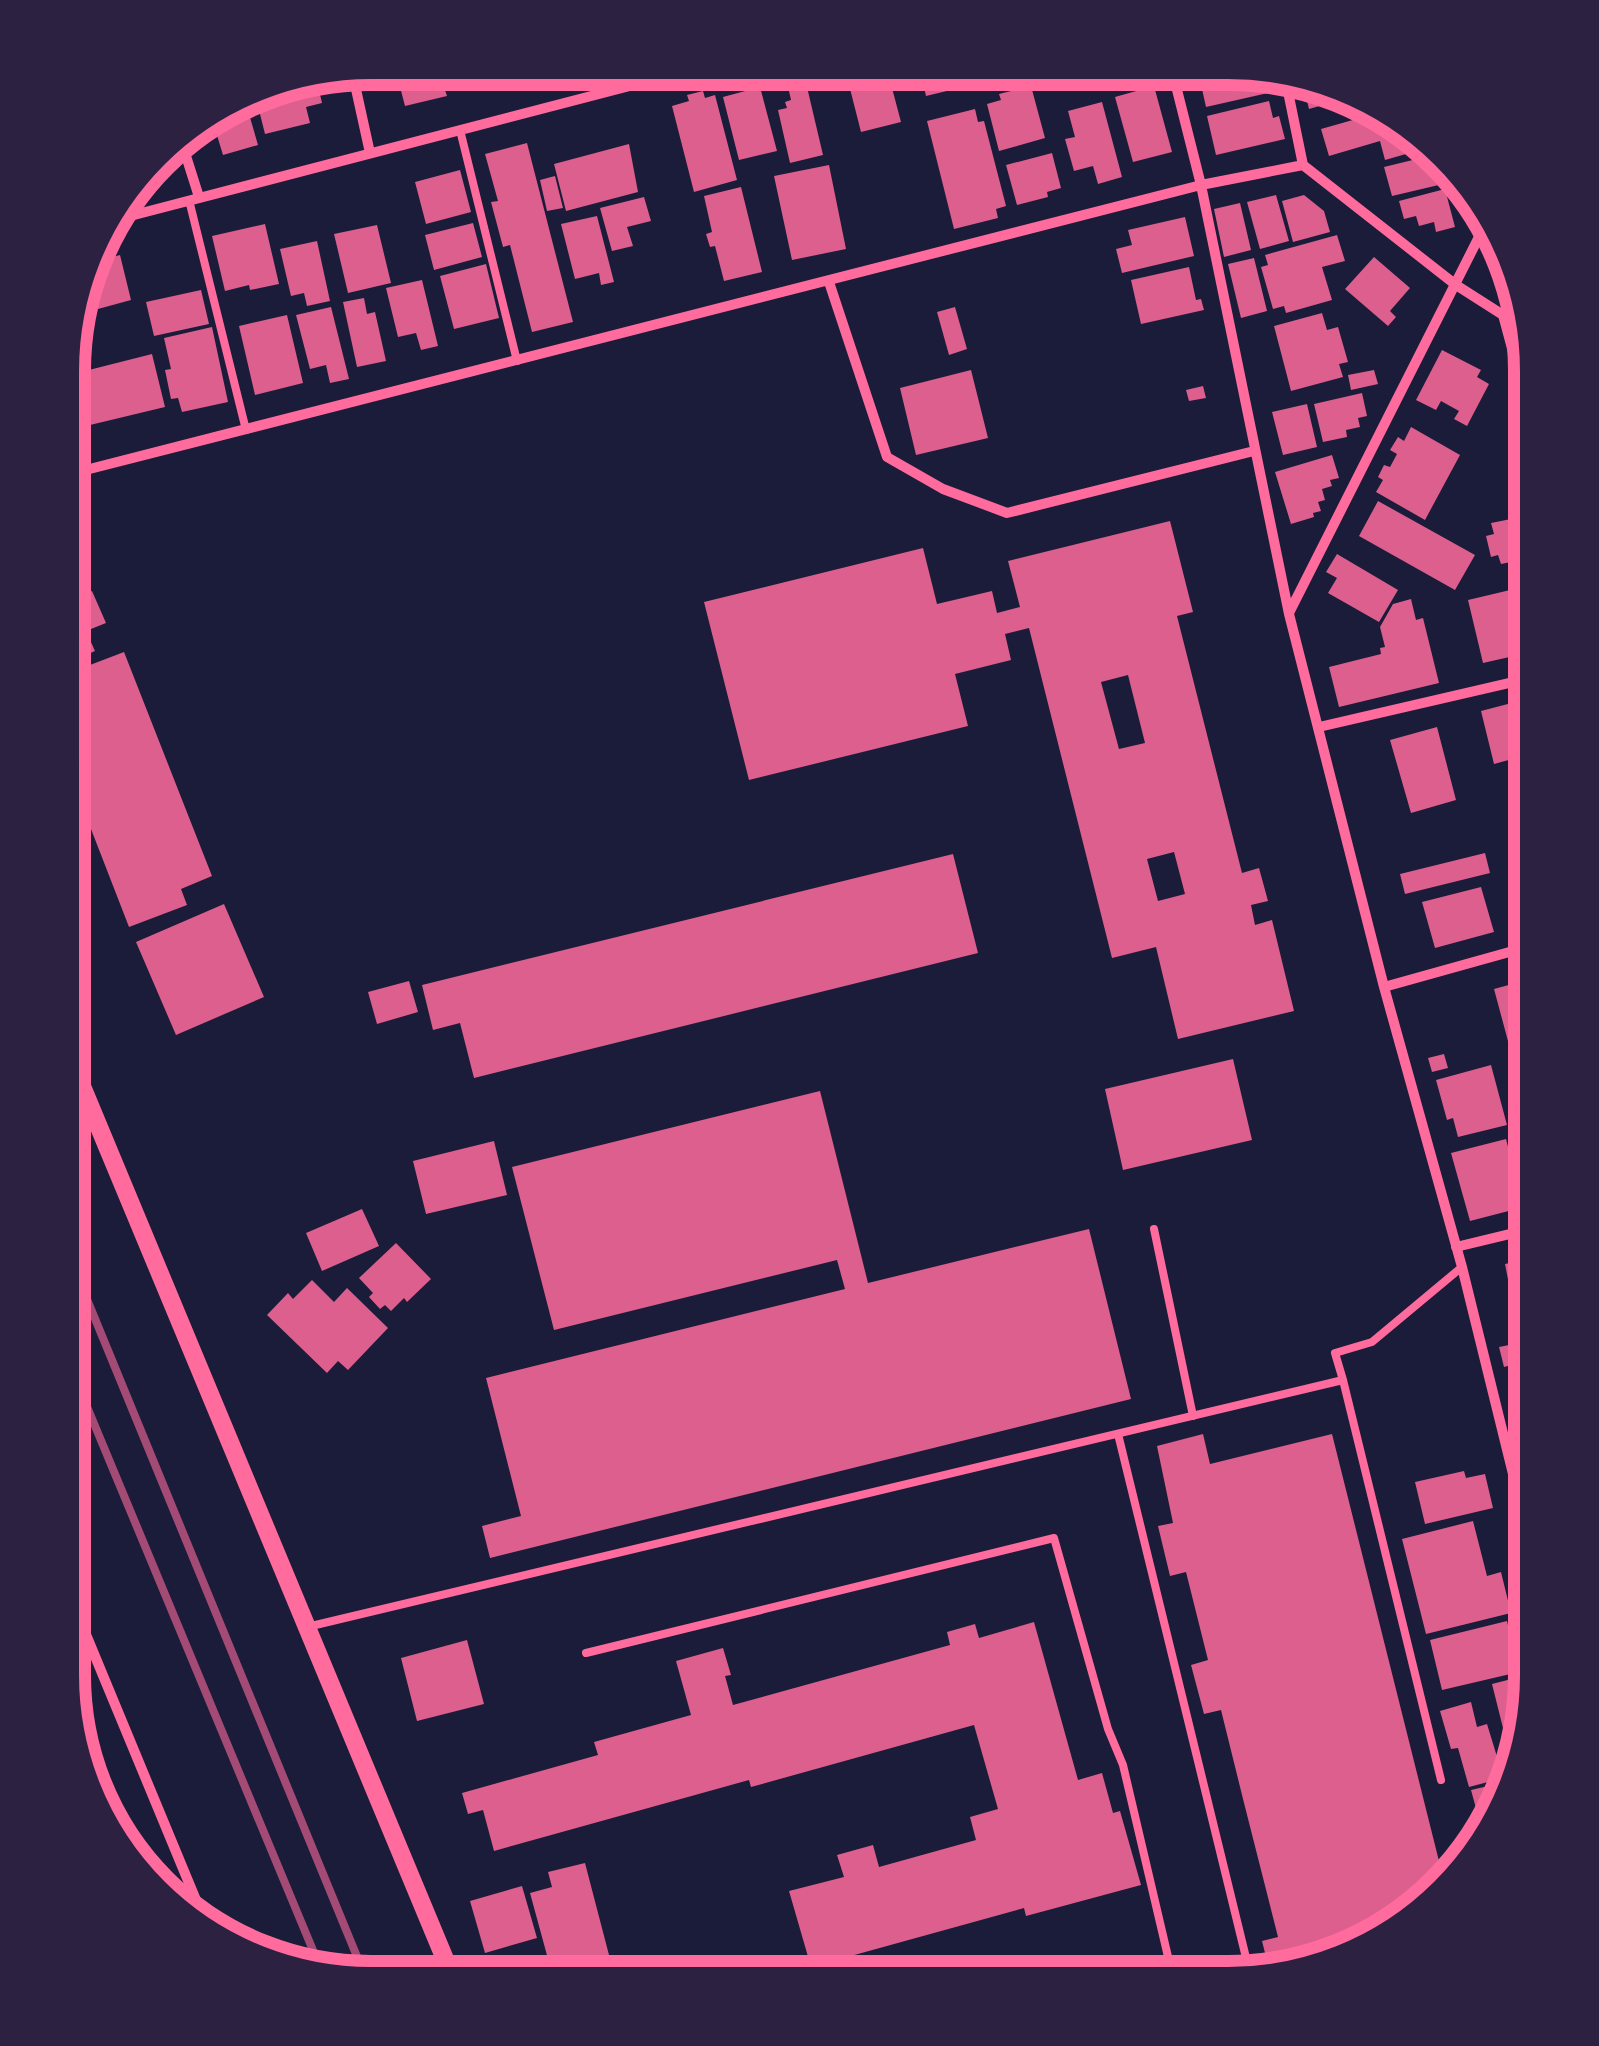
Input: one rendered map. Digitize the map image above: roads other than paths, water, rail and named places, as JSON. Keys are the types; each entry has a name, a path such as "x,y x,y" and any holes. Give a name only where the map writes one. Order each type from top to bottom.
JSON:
{"street":[{"path":"131,215 633,85"},
{"path":"1176,85 1201,185 1288,614 1384,987 1462,1267 1513,1478"},
{"path":"355,86 370,153"},
{"path":"1288,92 1304,164 1456,285 1503,315 1513,350"},
{"path":"184,154 194,198"},
{"path":"85,470 1201,185 1304,164"},
{"path":"1288,614 1480,236"},
{"path":"830,282 887,457 942,490 1007,514 1254,450"},
{"path":"1319,726 1514,682"},
{"path":"1384,987 1514,951"},
{"path":"85,1094 445,1960"},
{"path":"85,1110 91,1109"},
{"path":"1456,1247 1513,1233"},
{"path":"85,1632 196,1901"}],"lane":[{"path":"460,130 517,361"},
{"path":"194,198 246,430"},
{"path":"1154,1229 1193,1416"},
{"path":"1441,1780 1335,1353 1372,1342 1462,1267"},
{"path":"307,1626 1343,1380"},
{"path":"1118,1434 1247,1960"},
{"path":"586,1653 1054,1538 1108,1729 1123,1765 1169,1960"}],"railway":[{"path":"85,1294 358,1960"},
{"path":"85,1402 315,1956"}]}
